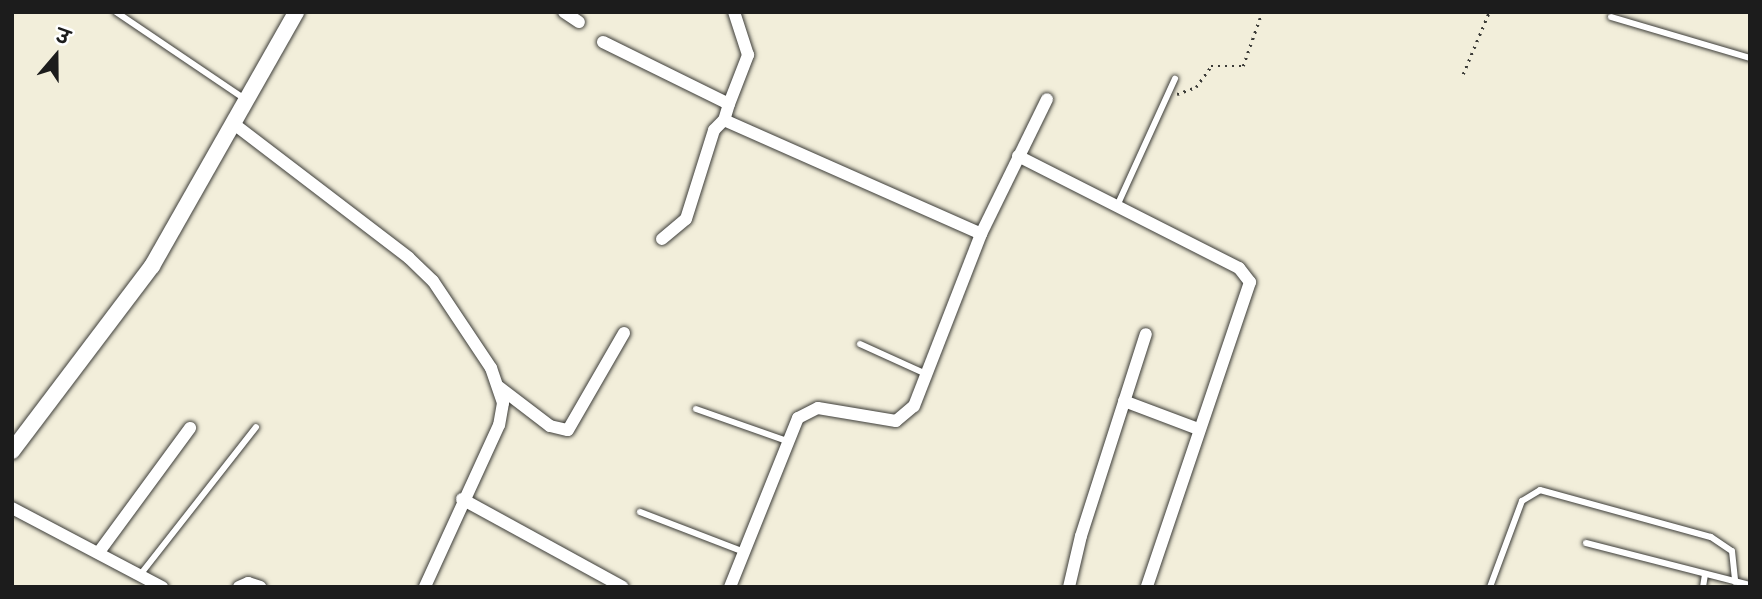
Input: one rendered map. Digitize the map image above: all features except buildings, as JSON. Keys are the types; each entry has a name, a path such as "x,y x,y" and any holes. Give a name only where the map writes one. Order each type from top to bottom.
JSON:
{"street":[{"path":"12,451 135,290 234,124 296,12"},
{"path":"564,12 579,22"},
{"path":"662,239 686,219 715,130 724,120 748,55 734,12"},
{"path":"603,42 729,104"},
{"path":"730,587 798,418 818,408 896,421 914,406 981,234 1047,99"},
{"path":"724,120 981,234"},
{"path":"234,124 433,281 491,368 499,387 499,425 425,587"},
{"path":"1018,156 1239,268 1250,282 1248,300 1198,429 1147,587"},
{"path":"499,387 550,426 568,430 624,333"},
{"path":"1069,587 1146,334"},
{"path":"1124,401 1198,429"},
{"path":"99,552 190,428"},
{"path":"463,499 623,587"},
{"path":"12,508 162,587"},
{"path":"239,587 248,583 260,587"}],"lane":[{"path":"116,12 247,100"},
{"path":"1611,17 1750,58"},
{"path":"1116,208 1175,79"},
{"path":"860,344 926,374"},
{"path":"696,409 787,441"},
{"path":"140,575 256,427"},
{"path":"1490,587 1522,501 1540,490 1711,537 1732,551 1735,582"},
{"path":"640,512 744,552"},
{"path":"1586,543 1750,585"},
{"path":"1703,587 1705,574"}],"path":[{"path":"1167,96 1196,88 1211,65 1243,66 1262,12"},
{"path":"1463,74 1489,12"}]}
